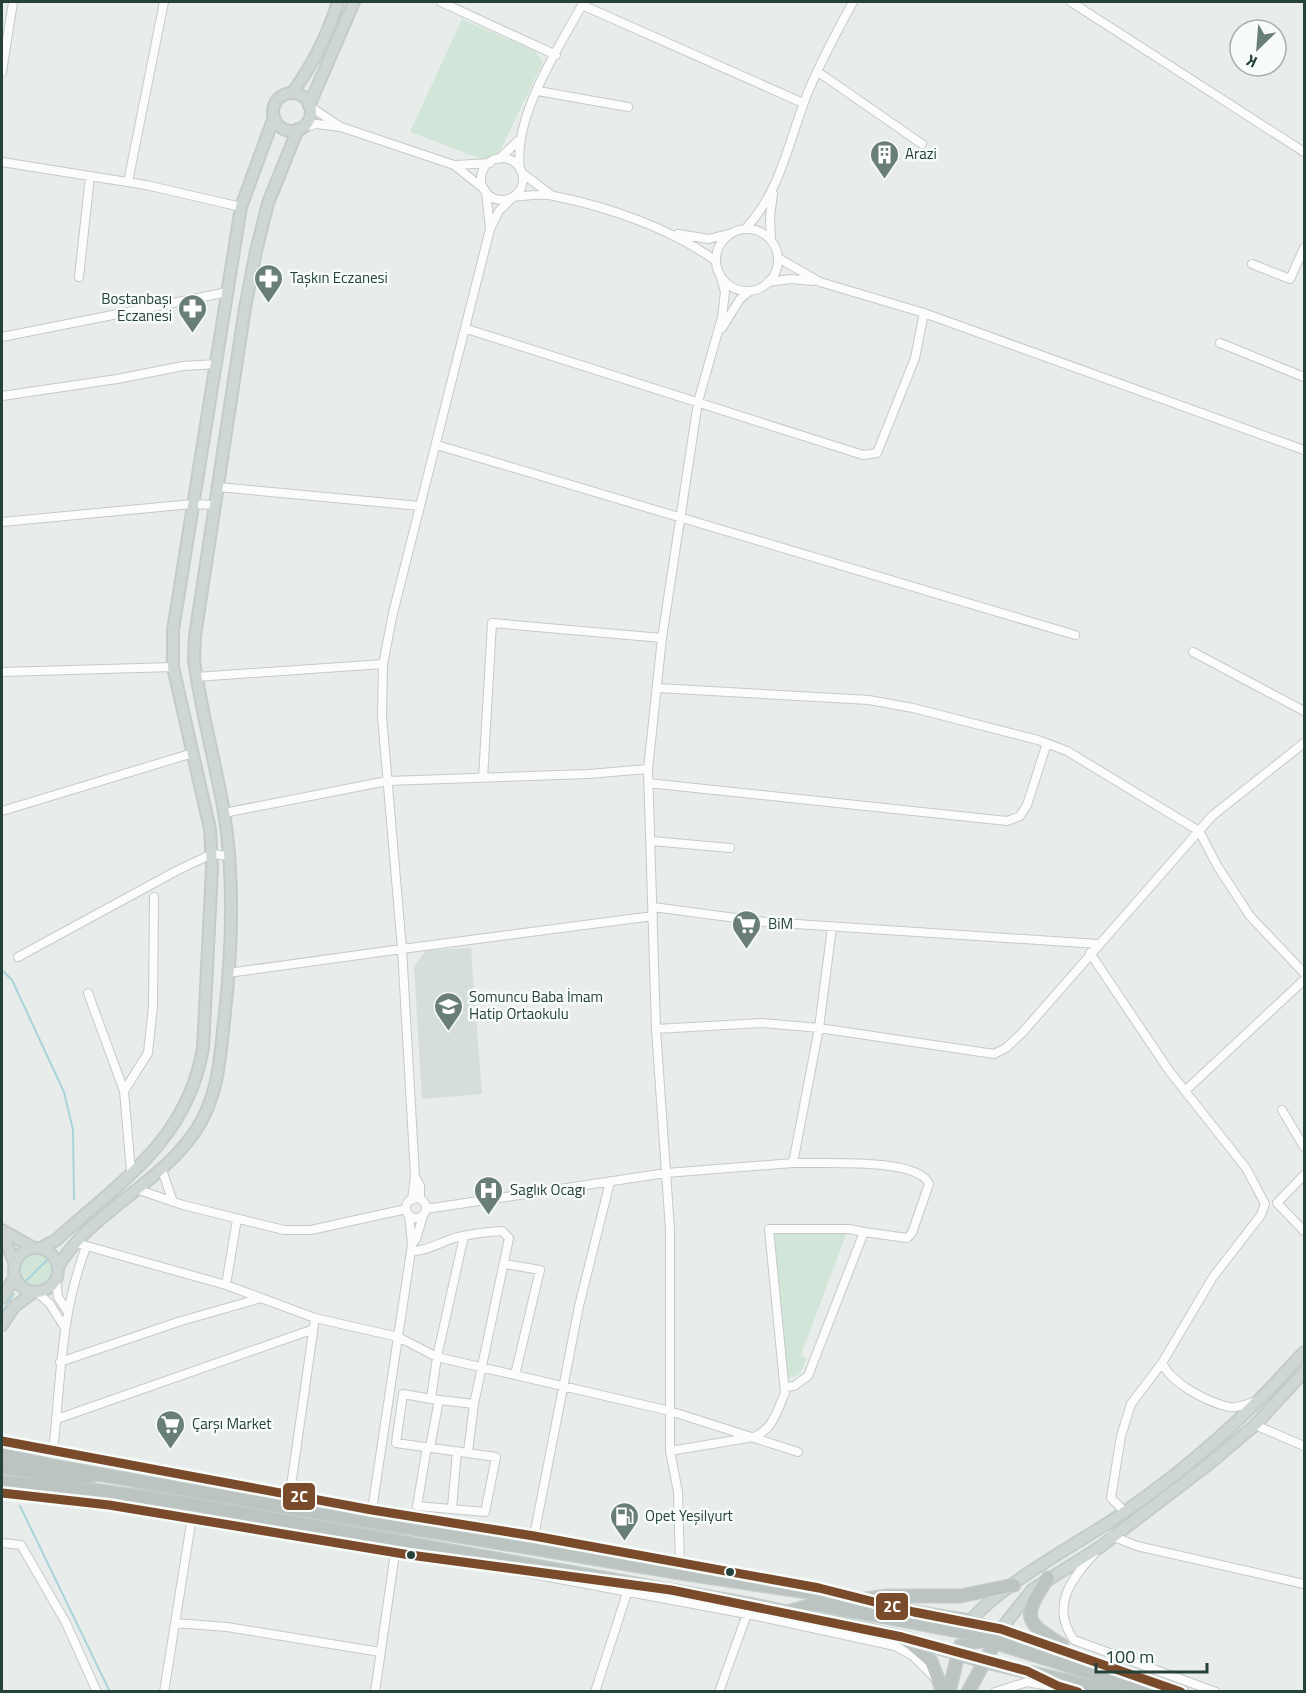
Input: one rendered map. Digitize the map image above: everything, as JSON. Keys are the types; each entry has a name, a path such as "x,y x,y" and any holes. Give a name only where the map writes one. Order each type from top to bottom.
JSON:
{"highway":[{"path":"2,1454 242,1500 681,1573 859,1600 887,1596 960,1596 1014,1586"},
{"path":"2,1467 74,1479 101,1474"},
{"path":"2,1482 94,1490 189,1504 671,1590 902,1637 992,1663 1114,1692"},
{"path":"1048,1578 1031,1604 1029,1617 1038,1630 1083,1658"},
{"path":"819,1588 962,1626"},
{"path":"787,1612 816,1604 962,1626 1001,1629 1182,1692"},
{"path":"944,1689 958,1653 962,1626"},
{"path":"968,1692 992,1663 1000,1643 1001,1629"},
{"path":"902,1637 931,1661 944,1689"},
{"path":"958,1653 979,1640 1000,1643 1151,1692"},
{"path":"1027,1671 1058,1686"}],"main road":[{"path":"15,1264 22,1253 56,1240 131,1173 171,1131 191,1094 199,1071 212,854 210,829 173,667 173,630 241,207 274,117 276,101 291,93 308,70 332,21 338,2"},
{"path":"58,1267 136,1189 162,1170 197,1129 213,1096 220,1061 231,906 224,813 196,677 195,636 245,308 268,203 300,128 309,117 309,106 354,2"},
{"path":"291,93 303,96 309,106"},
{"path":"274,117 286,130 300,128"},
{"path":"2,1232 52,1255 58,1267 56,1280 48,1288 36,1292 14,1307 2,1325"},
{"path":"2,1232 15,1264 15,1276 2,1298"},
{"path":"15,1276 21,1286 36,1292"},
{"path":"962,1626 980,1609 1125,1512 1230,1430 1262,1400 1305,1353"},
{"path":"1001,1629 1020,1603 1048,1578 1100,1547 1170,1495 1255,1425 1305,1372"}],"street":[{"path":"2,72 13,2"},
{"path":"128,182 164,2"},
{"path":"441,2 556,55"},
{"path":"662,231 709,239 745,229 759,214 774,186 804,103 853,2"},
{"path":"1071,2 1305,152"},
{"path":"372,1510 412,1247 408,1212 416,1199 420,1186 415,1176 402,949 382,716 383,664 393,613 467,329 490,229 499,211 521,189 519,140 538,91 583,3 804,103"},
{"path":"818,72 922,144"},
{"path":"538,91 628,107"},
{"path":"309,106 341,127"},
{"path":"300,128 316,124 341,127 454,165 496,199 552,195"},
{"path":"454,165 490,163 499,159 519,140"},
{"path":"499,159 514,162 521,171 552,195 662,231 693,244 716,261"},
{"path":"2,162 128,182 241,207"},
{"path":"490,163 482,177 490,229"},
{"path":"78,277 90,176"},
{"path":"768,282 775,273 778,258 771,240 770,216 774,186"},
{"path":"745,229 762,233 771,240"},
{"path":"680,1562 678,1492 670,1451 670,1230 656,1029 648,769 662,638 698,402 717,337 725,292 716,261 718,248 730,234"},
{"path":"1252,264 1290,279 1305,248"},
{"path":"778,258 820,282"},
{"path":"720,274 735,288 753,290"},
{"path":"717,337 740,299 753,290 768,282 791,279 820,282 924,313 1305,450"},
{"path":"2,337 228,292"},
{"path":"467,329 863,454 878,453 915,358 924,313"},
{"path":"1220,343 1305,377"},
{"path":"2,396 117,379 183,366 217,364"},
{"path":"437,445 680,515 1075,635"},
{"path":"218,487 420,507"},
{"path":"2,522 192,504 215,505"},
{"path":"483,778 492,622 662,638"},
{"path":"1193,652 1304,708"},
{"path":"196,677 383,664"},
{"path":"2,672 173,667"},
{"path":"658,688 869,700 913,708 1047,743 1067,751 1199,831 1218,867 1250,916 1305,973"},
{"path":"648,783 1007,821 1020,816 1027,805 1047,743"},
{"path":"656,1029 761,1023 994,1054 1006,1048 1022,1033 1090,953 1226,803 1305,743"},
{"path":"2,811 193,753"},
{"path":"224,813 387,781 588,774 648,769"},
{"path":"652,841 730,848"},
{"path":"18,957 178,870 212,854 228,856"},
{"path":"124,1090 148,1053 153,1006 154,897"},
{"path":"653,907 766,922 1098,944"},
{"path":"228,973 653,916"},
{"path":"793,1163 819,1029 832,927"},
{"path":"1090,953 1170,1072 1246,1168 1265,1204 1260,1215 1202,1294 1162,1363 1131,1404 1120,1436 1112,1498 1125,1512"},
{"path":"1186,1090 1305,981"},
{"path":"88,993 124,1090 131,1173"},
{"path":"1282,1110 1305,1147"},
{"path":"408,1212 415,1218 424,1213 666,1173 793,1163 883,1165 913,1171 926,1177 928,1184 926,1192 912,1233 907,1238 849,1229 769,1229 785,1393"},
{"path":"162,1170 173,1202"},
{"path":"1305,1175 1277,1203 1305,1231"},
{"path":"534,1536 565,1387 579,1306 610,1182"},
{"path":"136,1189 173,1202 284,1230 310,1230 408,1212"},
{"path":"412,1247 424,1213 416,1199"},
{"path":"226,1285 237,1219"},
{"path":"412,1247 421,1251 464,1236 502,1231 509,1238 505,1264 480,1367 468,1452"},
{"path":"670,1451 754,1437 766,1432 785,1393 785,1387 794,1386 808,1376 864,1232"},
{"path":"464,1236 437,1357 435,1400 428,1447 417,1506 485,1512 496,1457 468,1452 457,1451 428,1447 396,1443 403,1394 435,1400 474,1404"},
{"path":"53,1452 60,1362 81,1245 226,1285 258,1299 315,1318 398,1337 437,1357 670,1411 798,1452"},
{"path":"505,1264 540,1270 515,1375"},
{"path":"56,1280 58,1297 68,1312"},
{"path":"36,1292 50,1304 65,1329"},
{"path":"60,1362 182,1321 258,1299"},
{"path":"290,1492 311,1330 315,1318"},
{"path":"57,1419 311,1330"},
{"path":"1162,1363 1167,1373 1204,1396 1231,1408 1262,1400"},
{"path":"1255,1425 1305,1446"},
{"path":"2,1441 53,1452 290,1492 372,1510 534,1536 819,1588"},
{"path":"452,1508 457,1451"},
{"path":"2,1493 192,1517 395,1553 527,1573 671,1590"},
{"path":"242,1500 372,1510"},
{"path":"164,1692 192,1517"},
{"path":"1112,1536 1137,1546 1305,1584"},
{"path":"2,1543 21,1545 66,1623 97,1692"},
{"path":"1100,1547 1076,1574 1064,1597 1065,1624 1074,1640 1216,1692"},
{"path":"375,1692 395,1553"},
{"path":"527,1573 747,1614 895,1646 913,1656 944,1689"},
{"path":"595,1692 627,1593"},
{"path":"719,1692 747,1614"},
{"path":"175,1623 227,1627 380,1652"},
{"path":"995,1692 1027,1682 1058,1686 1080,1692"}],"shaded area":[{"name":"Somuncu Baba İmam Hatip Ortaokulu","path":"471,948 482,1094 422,1099 414,967 426,950"}],"green space":[{"path":"462,19 535,51 543,62 498,155 487,161 410,132"},
{"path":"774,1232 847,1232 801,1355 807,1359 799,1375 789,1378 781,1375"},
{"path":"36,1255 47,1260 52,1271 47,1282 36,1287 25,1282 20,1271 25,1260"}],"waterway":[{"path":"2,970 12,980 64,1092 73,1130 74,1199"},
{"path":"26,1281 47,1260"},
{"path":"2,1312 14,1294"},
{"path":"20,1506 110,1692"}],"transit line":[{"name":"2C","path":"2,1441 372,1510 534,1536 819,1588 914,1612 1001,1629 1181,1692"},
{"name":"2C","path":"2,1493 109,1505 410,1555 671,1590 902,1637 1027,1671 1058,1686 1078,1692"}],"place":[{"name":"Arazi","path":"884,180"},
{"name":"Taşkın Eczanesi","path":"269,304"},
{"name":"Bostanbaşı Eczanesi","path":"193,334"},
{"name":"BiM","path":"747,950"},
{"name":"Somuncu Baba İmam Hatip Ortaokulu","path":"448,1032"},
{"name":"Saglık Ocagı","path":"489,1216"},
{"name":"Çarşı Market","path":"171,1450"},
{"name":"Opet Yeşilyurt","path":"624,1542"}]}
